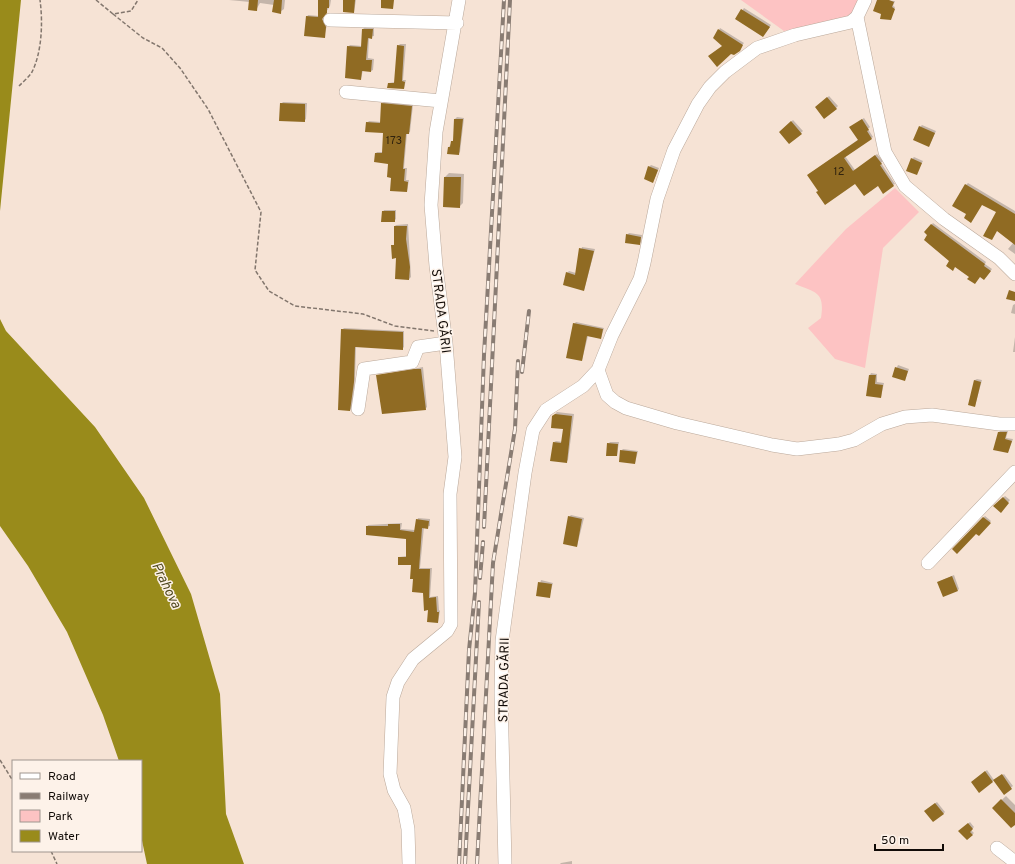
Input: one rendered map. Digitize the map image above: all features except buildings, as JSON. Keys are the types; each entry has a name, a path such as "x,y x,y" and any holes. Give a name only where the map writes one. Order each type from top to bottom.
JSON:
{"street":[{"name":"STRADA GĂRII","path":"409,864 408,830 404,808 394,790 390,774 393,697 398,682 413,658 447,631 451,624 450,494 455,457 445,338 436,266 431,205 436,132 460,0"},
{"path":"865,0 857,17 851,22 843,25 795,34 757,48 725,72 706,92 686,126 663,177 640,279 612,335 598,370 607,395 615,402 626,408 677,423 772,445 797,449 840,444 854,440 882,424 905,417 932,414 999,424 1015,424"},
{"path":"857,17 885,152 894,170 905,186 920,200 994,254 1015,274"},
{"path":"330,20 457,23"},
{"path":"346,92 441,102"},
{"path":"358,409 364,369 412,362 418,347 445,338"},
{"name":"STRADA GĂRII","path":"506,864 500,666 502,641 525,473 533,430 540,416 551,406 583,386 598,370"},
{"path":"928,563 1015,472"},
{"path":"997,848 1015,862"}],"path":[{"path":"19,86 32,72 38,53 42,17 40,0"},
{"path":"96,0 143,38 162,48 180,68 208,109 261,212 254,270 269,291 295,306 363,314 395,326 445,338"},
{"path":"113,14 130,11 138,0"},
{"path":"0,760 12,779"},
{"path":"51,852 57,864"}],"green space":[{"path":"741,0 860,0 854,15 845,20 784,31"},
{"path":"895,188 919,212 883,248 865,368 835,359 808,328 821,318 822,303 817,294 795,284 846,229"}],"water":[{"path":"0,0 21,0 0,211"},
{"name":"Prahova","path":"0,319 6,331 95,427 144,498 191,594 220,694 226,814 244,864 147,864 142,841 142,760 119,760 103,715 67,632 28,566 0,526"}],"railway":[{"path":"459,864 469,650 475,593 484,355 504,0"},
{"path":"484,527 510,0"},
{"path":"522,372 529,311"},
{"path":"477,864 493,563 515,429 518,361"},
{"path":"480,578 483,542"},
{"path":"465,864 479,602"}]}
